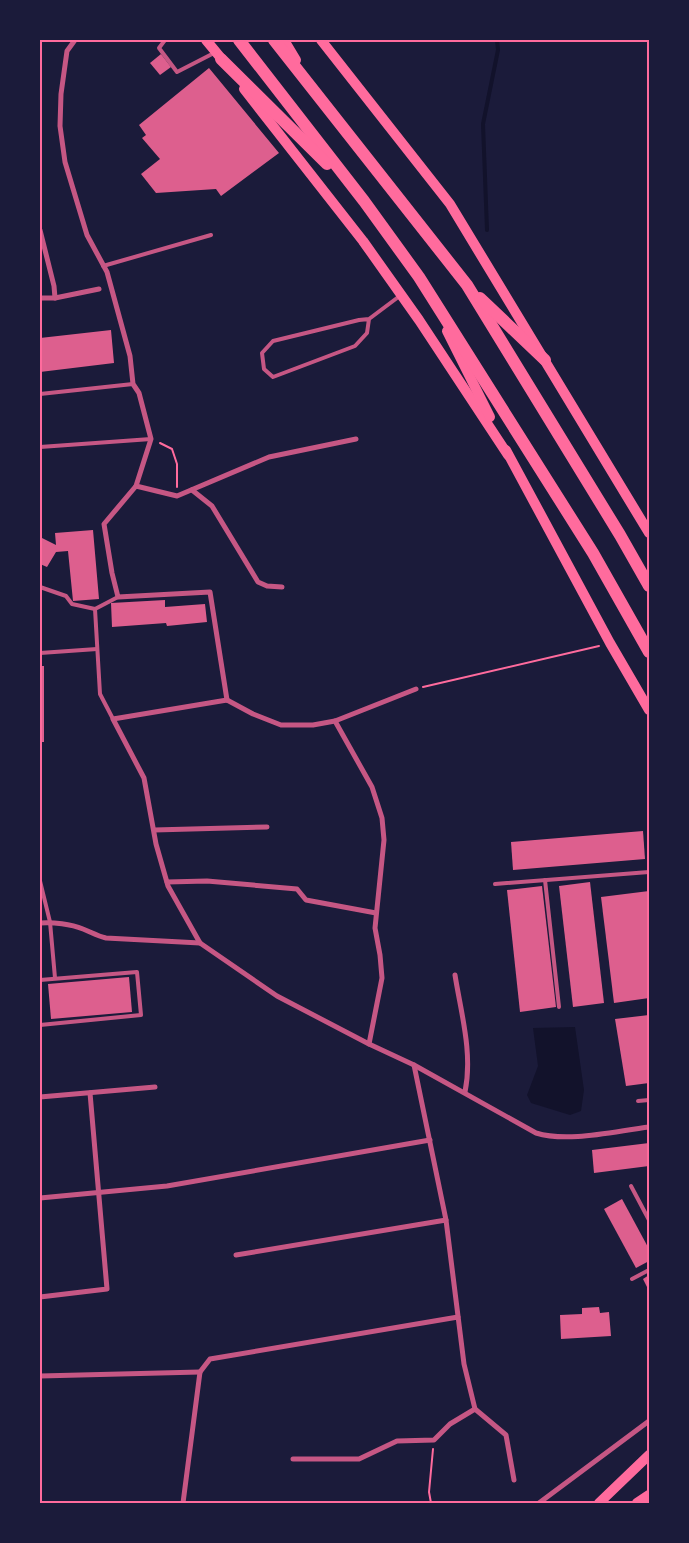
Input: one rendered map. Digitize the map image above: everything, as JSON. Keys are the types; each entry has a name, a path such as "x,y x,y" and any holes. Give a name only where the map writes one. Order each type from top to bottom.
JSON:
{"highway":[{"path":"239,40 364,201 419,277 593,553 649,652"},
{"path":"274,40 467,286 620,535 649,586"},
{"path":"218,55 364,201"},
{"path":"467,286 545,360"}],"main road":[{"path":"206,40 363,241 508,454"},
{"path":"284,40 321,100"},
{"path":"321,40 450,204 649,533"},
{"path":"428,293 508,454 610,643 649,710"},
{"path":"599,1503 649,1455"},
{"path":"638,1503 649,1494"}],"street":[{"path":"75,40 68,51 61,94 60,126 65,162 87,235 106,272 130,356 133,384 139,393 150,439 136,486 104,524 112,573 118,597 210,592 227,700"},
{"path":"40,230 54,286 55,298"},
{"path":"40,298 55,298 99,289"},
{"path":"136,486 177,496 269,457 356,439"},
{"path":"192,490 212,506 258,582 267,586 282,587"},
{"path":"416,688 335,721 313,725 281,725 252,714 227,700 114,719 144,778 167,882 200,943 277,996 414,1065 527,1128 548,1136 563,1137 649,1127"},
{"path":"335,721 372,787 382,818 384,840 375,928 382,978 369,1044"},
{"path":"154,830 267,827"},
{"path":"167,882 208,882 297,889 306,900 376,913"},
{"path":"40,923 50,922 84,929 94,935 106,938 200,943"},
{"path":"456,975 467,1047 468,1078 465,1092"},
{"path":"414,1065 446,1220 464,1364 475,1409 506,1435 514,1480"},
{"path":"40,1097 155,1087"},
{"path":"40,1297 106,1289 90,1093"},
{"path":"40,1198 167,1186 430,1140"},
{"path":"236,1255 446,1220"},
{"path":"184,1503 200,1372 210,1358 458,1317"},
{"path":"40,1376 200,1372"},
{"path":"293,1459 359,1459 397,1441 434,1440 450,1424 475,1409"},
{"path":"538,1503 649,1421"}],"lane":[{"path":"165,40 159,48 177,72 218,55"},
{"path":"103,266 211,235"},
{"path":"369,319 367,333 355,346 273,376 264,369 262,353 274,341 369,319 401,295"},
{"path":"40,394 133,384"},
{"path":"40,447 150,439"},
{"path":"40,587 66,596 72,604 95,609 118,597"},
{"path":"95,609 100,694 114,719"},
{"path":"40,653 97,649"},
{"path":"495,884 649,872"},
{"path":"545,880 559,1006"},
{"path":"40,881 50,922 55,978"},
{"path":"40,980 137,972 141,1015 40,1025 40,1023"},
{"path":"638,1101 649,1100"},
{"path":"631,1186 649,1220"},
{"path":"632,1279 649,1270"}],"path":[{"path":"150,439 172,448 177,464 177,496"},
{"path":"416,688 610,643"},
{"path":"431,1503 429,1492 434,1440"}],"shaded area":[{"path":"575,1027 584,1090 581,1111 570,1115 531,1103 527,1095 538,1066 533,1028"}],"building":[{"path":"161,54 171,67 160,75 150,63"},
{"path":"209,68 279,153 221,196 216,189 156,193 141,174 160,159 142,138 146,135 139,125"},
{"path":"111,330 114,363 40,372 40,338"},
{"path":"93,530 99,599 73,601 68,551 56,552 47,567 40,564 40,537 56,545 55,533"},
{"path":"165,600 165,607 205,604 207,622 167,626 166,623 112,627 111,603"},
{"path":"40,666 44,666 44,742 40,742"},
{"path":"643,831 645,859 513,870 511,842"},
{"path":"590,882 604,1003 573,1007 559,886"},
{"path":"542,886 556,1007 520,1012 507,890"},
{"path":"649,891 649,998 614,1003 601,897"},
{"path":"129,977 132,1012 51,1019 48,984"},
{"path":"649,1015 649,1083 626,1086 615,1019"},
{"path":"649,1143 649,1166 594,1173 592,1150"},
{"path":"622,1199 649,1249 649,1261 636,1268 604,1209"},
{"path":"649,1275 649,1291 643,1279"},
{"path":"599,1307 600,1313 609,1312 611,1336 561,1339 560,1315 582,1314 582,1308"}],"waterway":[{"path":"487,230 483,124 498,50 497,40"}]}
